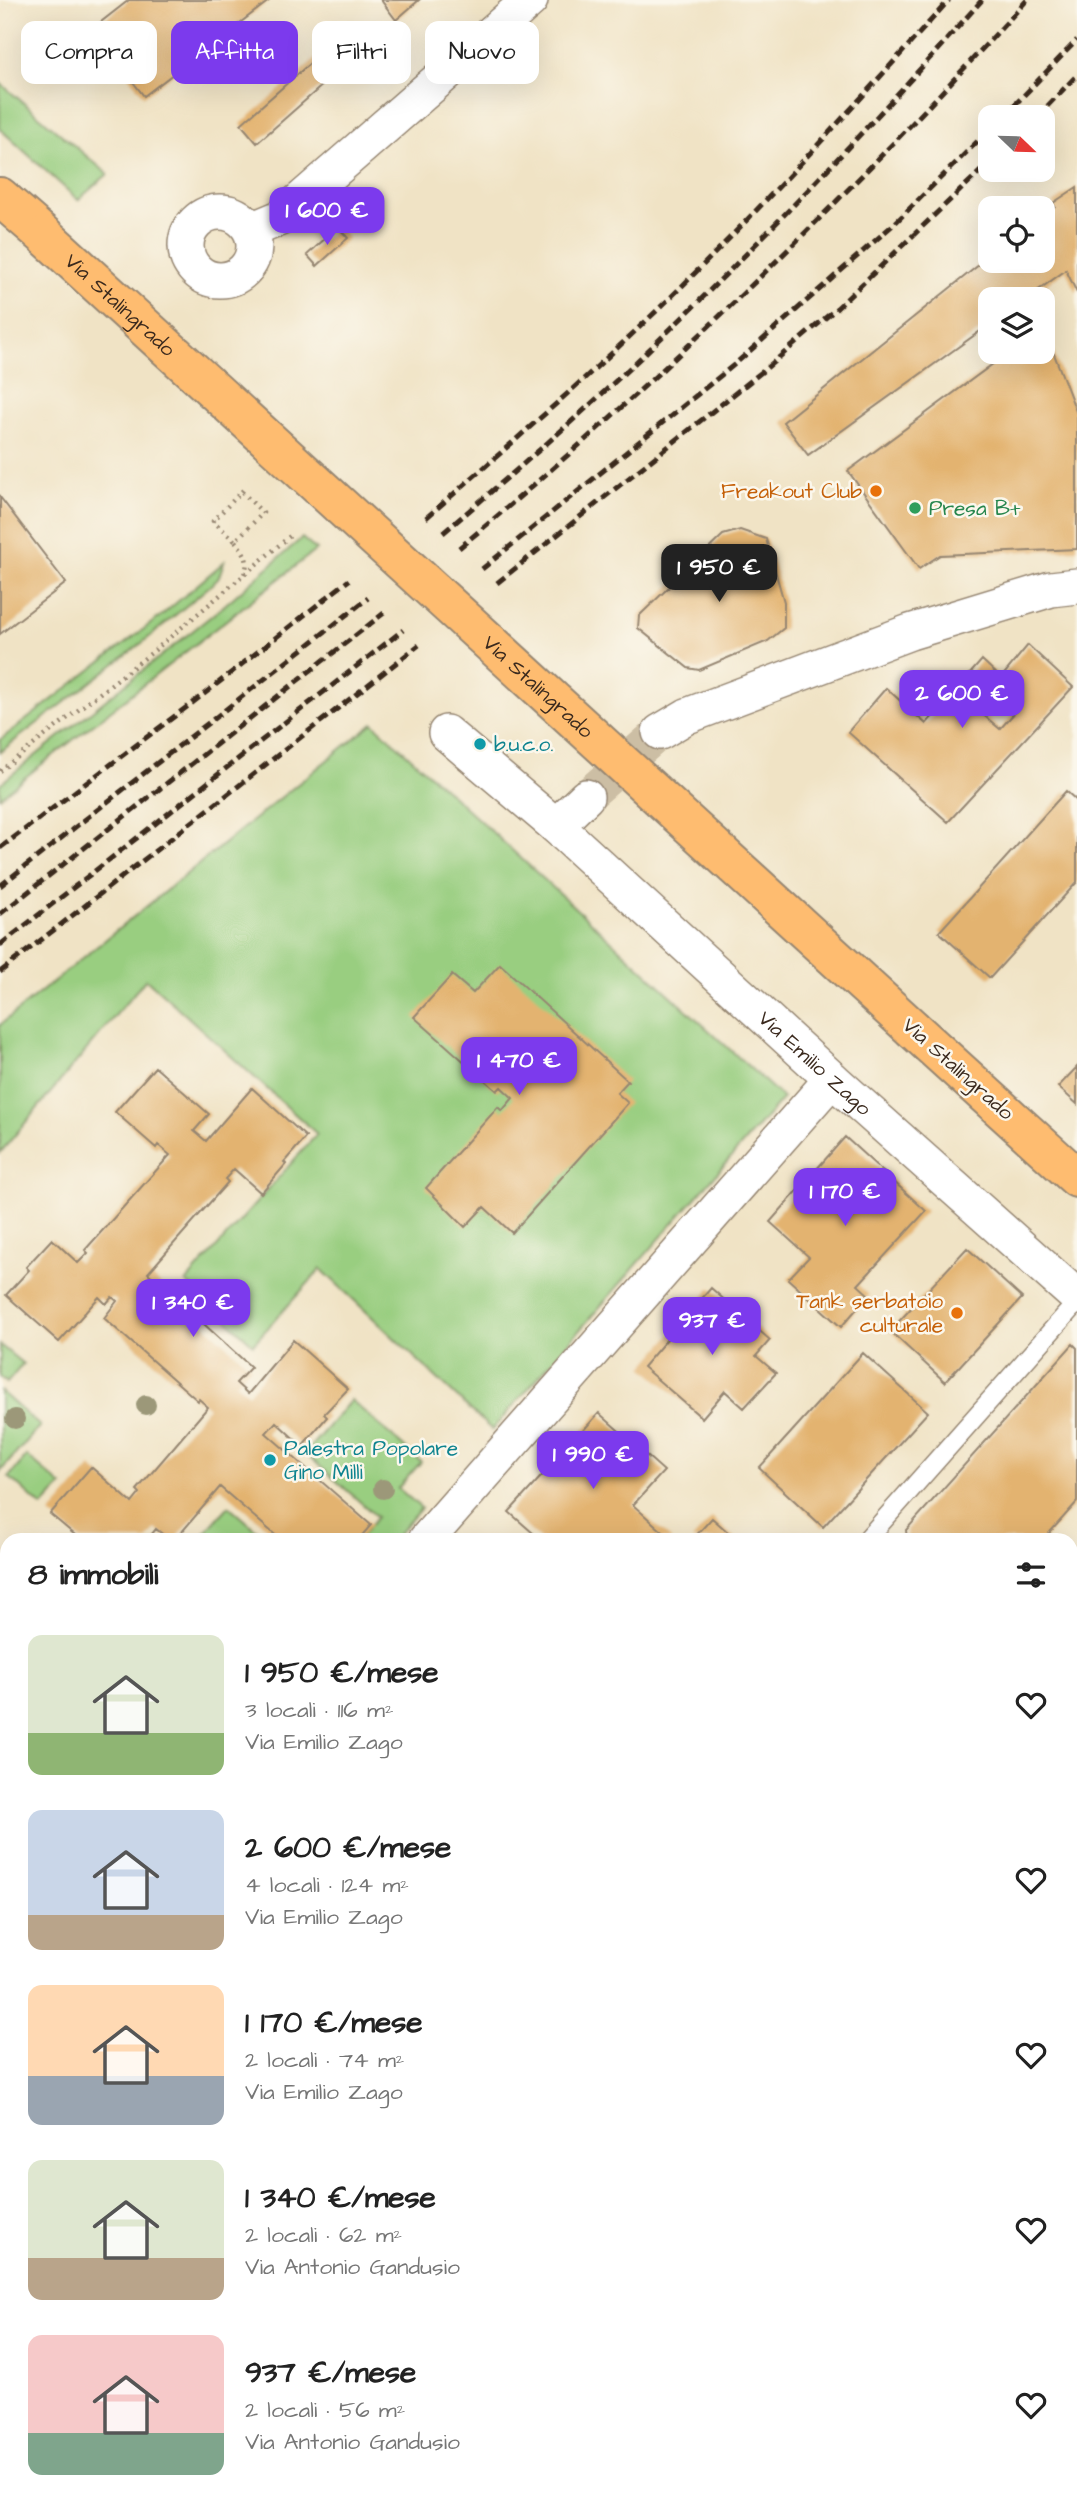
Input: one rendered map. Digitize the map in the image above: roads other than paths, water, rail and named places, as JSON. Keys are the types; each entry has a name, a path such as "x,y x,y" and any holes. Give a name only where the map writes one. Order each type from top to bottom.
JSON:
{"main road":[{"name":"Via Stalingrado","path":"0,197 1077,1178"}],"street":[{"path":"251,230 280,218 530,0"},
{"path":"660,732 687,716 910,632 1051,589 1077,586"},
{"name":"Via Emilio Zago","path":"446,733 556,826 1077,1300"},
{"path":"556,826 586,797"},
{"path":"432,1533 832,1079"}],"lane":[{"path":"872,1533 1077,1300"}],"tunnel":[{"path":"586,797 660,732"}],"railway":[{"path":"426,518 583,380 674,294 814,149 949,0"},
{"path":"443,533 586,408 704,296 845,150 982,0"},
{"path":"459,548 608,419 753,284 892,144 1027,0"},
{"path":"1015,105 1077,40"},
{"path":"1048,105 1077,75"},
{"path":"482,569 735,364 894,224 978,141"},
{"path":"497,583 763,371 837,308 978,173"},
{"path":"0,848 204,694 349,580"},
{"path":"0,886 368,598"},
{"path":"0,914 384,613"},
{"path":"0,945 403,630"},
{"path":"0,972 419,645"}],"place":[{"name":"Freakout Club","path":"876,491"},
{"name":"Presa B+","path":"915,508"},
{"name":"b.u.c.o.","path":"480,744"},
{"name":"Tank serbatoio culturale","path":"957,1313"},
{"name":"Palestra Popolare Gino Milli","path":"270,1460"}]}
